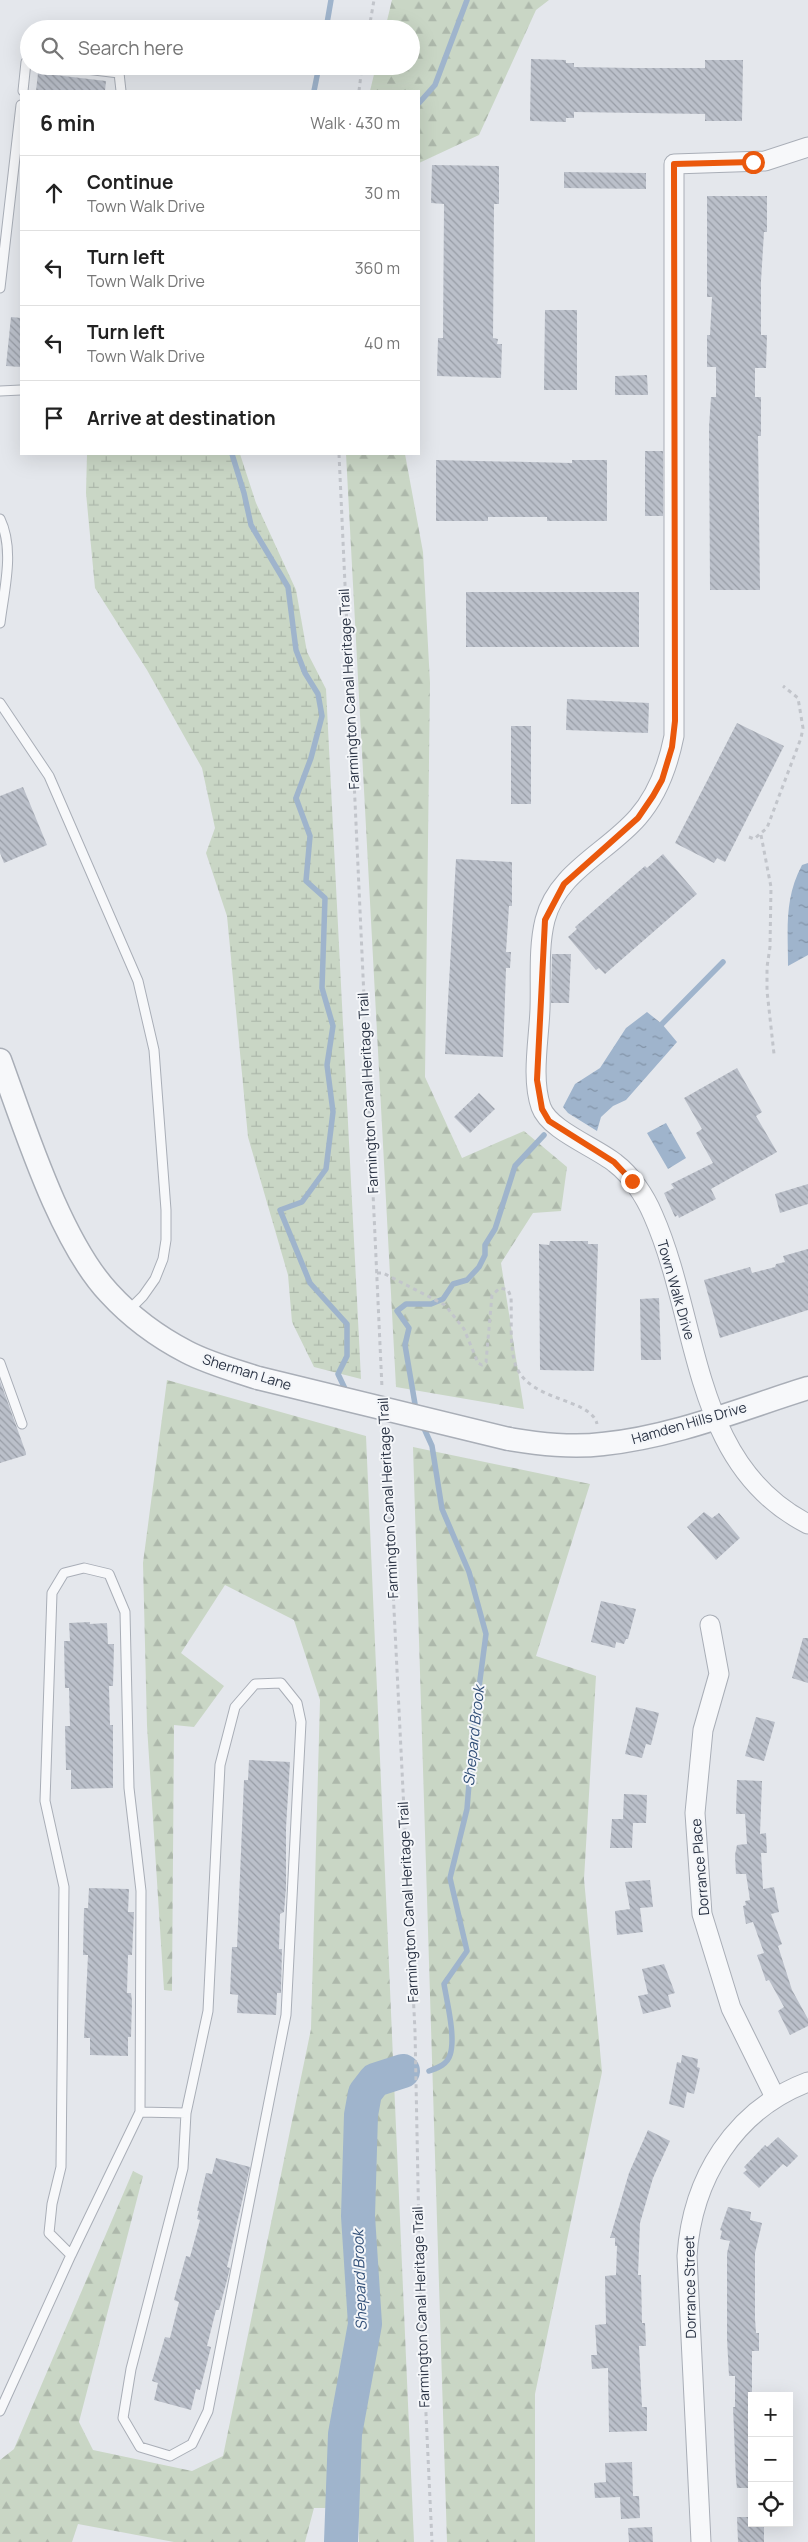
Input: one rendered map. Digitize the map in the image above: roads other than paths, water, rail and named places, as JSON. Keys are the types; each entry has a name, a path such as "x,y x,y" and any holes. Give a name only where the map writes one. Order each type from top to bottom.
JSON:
{"street":[{"name":"Town Walk Drive","path":"715,1418 690,1340 669,1254 652,1212 624,1170 549,1121 542,1109 537,1080 542,957 545,920 564,884 638,818 662,780 674,736 674,164 765,161 808,147"},
{"name":"Sherman Lane","path":"0,1060 56,1204 77,1248 108,1292 128,1311 163,1338 188,1352 258,1378 509,1439"},
{"name":"Hamden Hills Drive","path":"509,1439 554,1445 602,1444 658,1434 808,1388"},
{"path":"715,1418 736,1459 750,1480 766,1496 808,1524"},
{"name":"Dorrance Place","path":"710,1625 719,1674 703,1730 695,1813 702,1914 731,2008 776,2097"},
{"name":"Dorrance Street","path":"701,2542 688,2279 688,2234 696,2201 719,2152 753,2113 776,2097 808,2082"}],"lane":[{"path":"23,90 25,75"},
{"path":"119,75 121,90"},
{"path":"0,288 20,114"},
{"path":"0,391 20,390"},
{"path":"0,519 5,529 8,550 0,623"},
{"path":"0,703 49,776 138,981 154,1050 166,1210 166,1240 163,1259 155,1279 143,1296 128,1311"},
{"path":"0,1363 22,1424"},
{"path":"0,2411 70,2255 140,2112 141,1890 129,1788 125,1612 109,1574 84,1568 64,1573 52,1593 45,1801 64,1886 61,2167 52,2204 49,2234 70,2255"},
{"path":"281,1682 297,1703 301,1722 286,2015 208,2411 192,2444 170,2456 140,2447 123,2418 131,2369 183,2168 186,2113 208,2011 220,1765 235,1707 255,1684 281,1682"},
{"path":"140,2112 186,2113"}],"water":[{"path":"808,863 808,955 788,966 788,914 792,890 802,865"},
{"path":"647,1012 662,1024 677,1042 626,1100 613,1106 601,1117 597,1131 568,1113 563,1107 575,1084 600,1068 626,1028"},
{"path":"666,1123 686,1158 668,1169 647,1133"}],"waterway":[{"name":"Shepard Brook","path":"328,20 331,0"},
{"path":"420,102 435,85 467,0"},
{"name":"Shepard Brook","path":"314,90 317,75"},
{"name":"Shepard Brook","path":"232,455 251,525 288,587 296,650 305,673 318,694 322,716 311,758 296,798 310,836 306,881 325,898 322,988 333,1026 327,1065 333,1112 326,1169 302,1202 280,1210 310,1283 347,1324 347,1356 338,1374 347,1393"},
{"path":"658,1028 723,962"},
{"path":"416,1410 405,1345 409,1328 397,1311 406,1304 431,1304 443,1299 453,1284 467,1280 479,1267 485,1255 485,1245 495,1229 515,1166 544,1135"},
{"name":"Shepard Brook","path":"422,1424 432,1446 442,1509 469,1572 486,1634 473,1733 467,1809 450,1878 467,1951 444,1984 452,2030 450,2055 444,2064 429,2071"},
{"name":"Shepard Brook","path":"341,2542 345,2434 365,2324 358,2216 361,2115 365,2093 375,2080 403,2071"}]}
